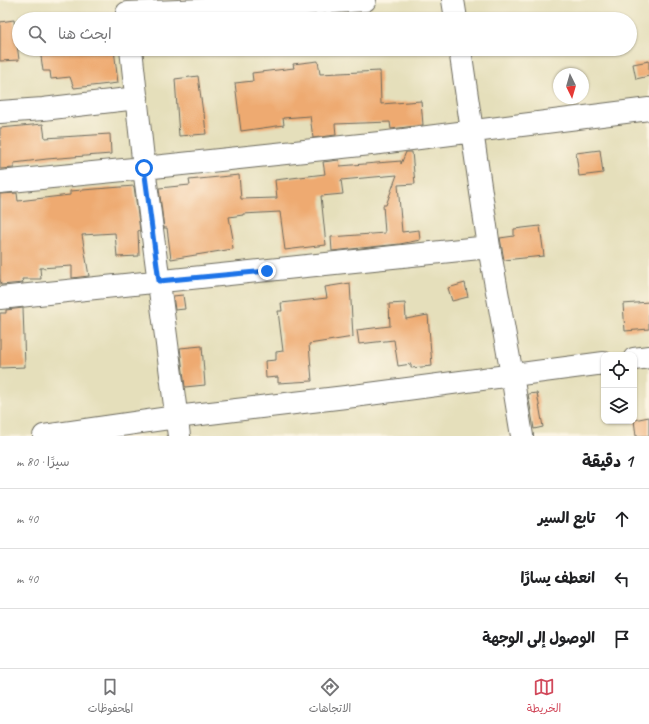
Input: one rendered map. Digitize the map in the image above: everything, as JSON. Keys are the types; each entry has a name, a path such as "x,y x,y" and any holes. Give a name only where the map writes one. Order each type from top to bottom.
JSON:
{"street":[{"path":"127,11 230,9 365,0"},
{"path":"453,0 455,12"},
{"path":"133,56 144,168 178,426"},
{"path":"461,56 489,247 522,436"},
{"path":"0,112 43,109 137,98"},
{"path":"0,182 144,168 471,132 649,109"},
{"path":"0,298 489,247"},
{"path":"637,359 649,357"},
{"path":"44,436 178,426 354,396 601,363"}],"building":[{"path":"12,20 12,56 18,56 19,60 0,61 0,22"},
{"path":"41,56 115,56 118,83 74,88 70,77 51,79 50,71 43,71"},
{"path":"318,61 320,74 380,71 381,104 421,101 423,125 391,129 390,122 335,124 336,135 313,138 310,116 283,118 284,125 241,131 235,83 253,81 252,73 294,68 293,64"},
{"path":"649,61 649,76 636,79 633,64"},
{"path":"198,76 206,134 179,136 175,79"},
{"path":"43,124 45,138 110,134 111,154 14,163 14,168 0,169 0,128"},
{"path":"600,150 603,173 579,176 576,153"},
{"path":"406,152 412,152 415,184 398,185 402,232 419,230 420,240 400,244 332,251 331,237 385,233 383,205 386,205 397,175 341,180 343,194 321,196 326,245 285,250 280,212 243,214 229,217 233,239 233,249 171,259 167,228 164,228 159,188 190,185 189,180 239,175 241,199 277,198 275,180 325,174 323,162 339,160 340,166 401,161 401,164"},
{"path":"134,186 140,230 138,231 139,256 117,257 115,233 82,235 89,276 72,278 72,266 40,268 41,279 22,279 23,283 1,285 0,194 17,193 18,201 70,195 70,191"},
{"path":"540,226 544,256 504,260 500,238 514,236 514,229"},
{"path":"350,283 353,337 309,344 312,381 278,383 278,377 266,378 265,361 276,360 276,352 283,351 278,311 282,311 281,303 327,298 325,287"},
{"path":"465,283 468,297 452,301 448,288"},
{"path":"183,295 185,309 175,310 173,296"},
{"path":"649,302 649,329 625,331 623,304"},
{"path":"405,303 406,319 428,315 432,366 411,368 411,364 398,366 394,340 359,344 357,330 390,326 389,304"},
{"path":"23,308 25,367 0,368 0,313 6,313 6,310"},
{"path":"202,346 205,385 185,387 180,348"},
{"path":"537,393 543,427 534,429 528,394"},
{"path":"649,417 649,436 636,436 634,424 637,424 637,419"}],"route":[{"path":"144,168 159,281 267,271"}]}
